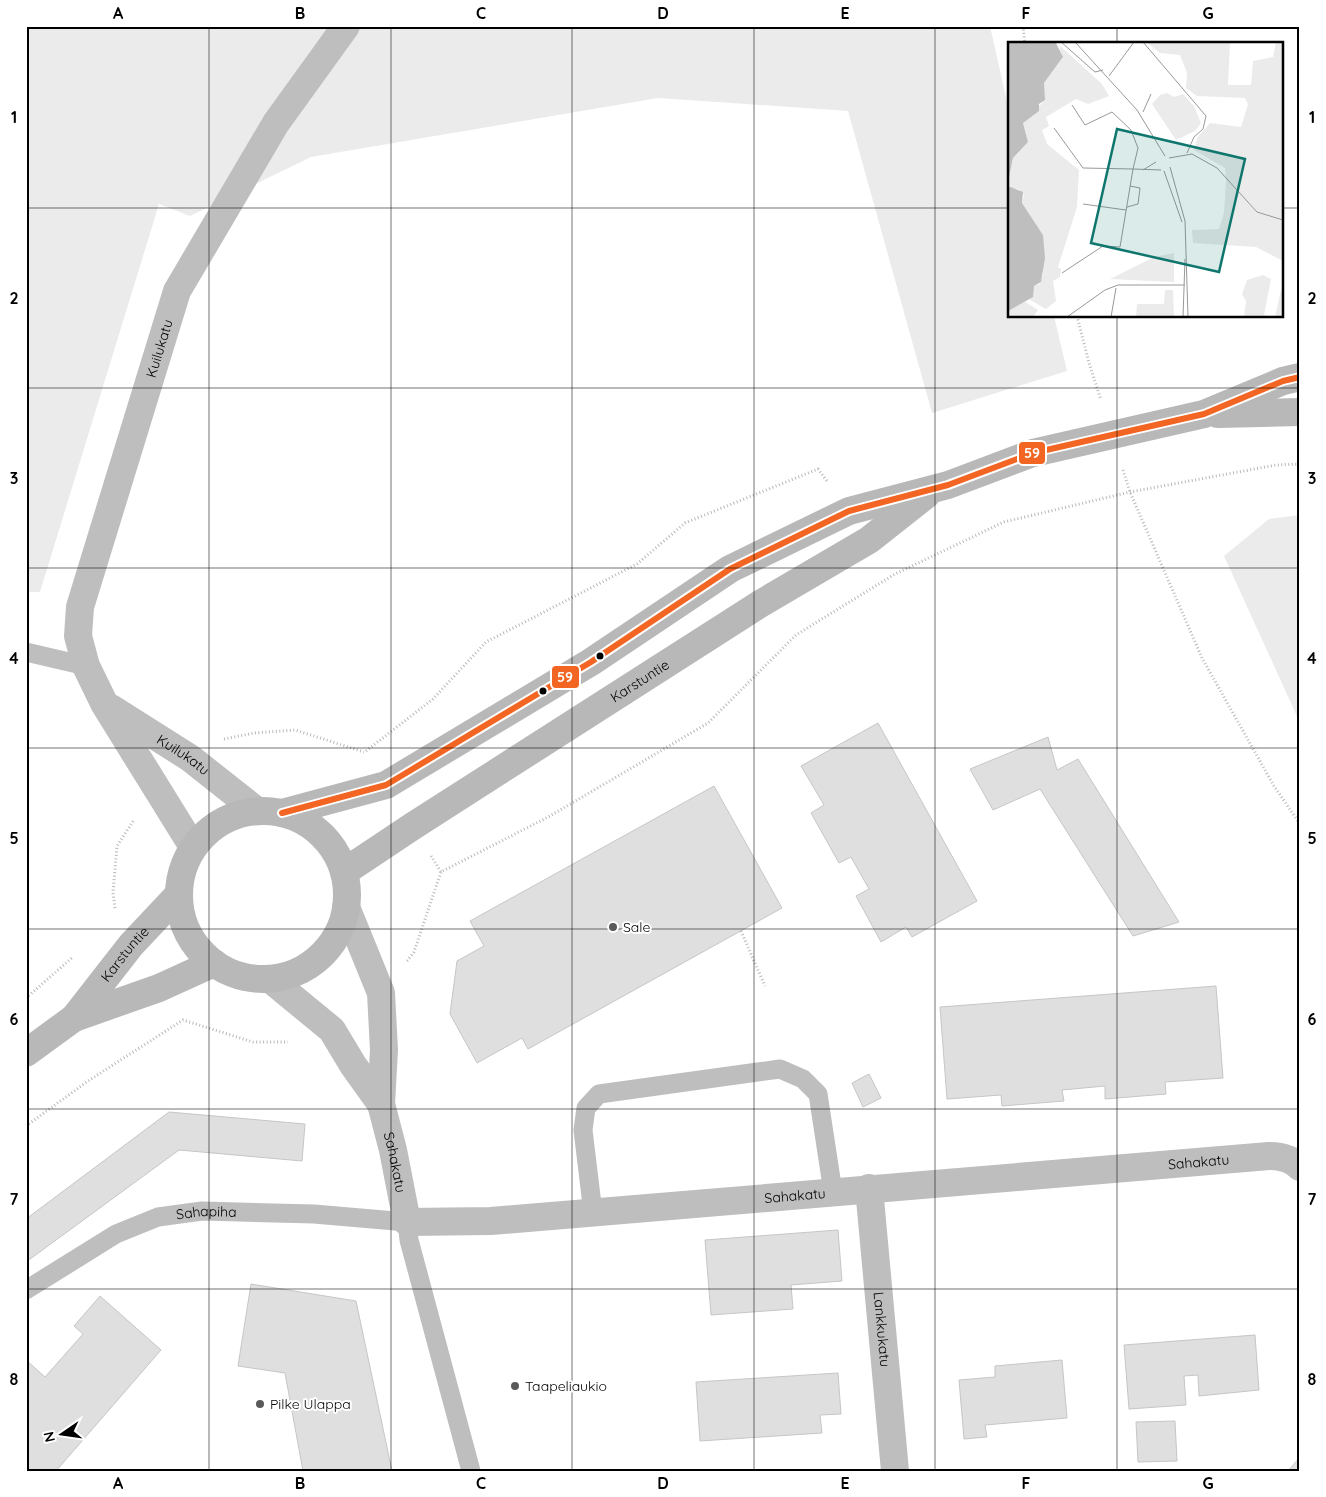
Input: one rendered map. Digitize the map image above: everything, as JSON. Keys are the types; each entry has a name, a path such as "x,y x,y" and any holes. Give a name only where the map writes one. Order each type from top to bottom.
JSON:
{"main road":[{"name":"Karstuntie","path":"270,812 386,785 591,662 730,569 849,511 948,485 1032,452 1204,414 1283,381 1300,377"},
{"name":"Karstuntie","path":"1204,414 1300,412"},
{"name":"Karstuntie","path":"344,872 760,604 869,540 935,488"},
{"path":"270,812 304,821 322,834 336,852 344,872 347,890 346,907 338,934 320,956 297,972 270,979 250,978 231,973 214,963 195,944 183,920 179,894 182,869 193,847 210,829 232,816 270,812"},
{"name":"Karstuntie","path":"26,1053 74,1018 131,945 179,894"},
{"name":"Karstuntie","path":"74,1018 159,988 214,963"}],"street":[{"name":"Kuilukatu","path":"193,847 105,705 86,666 78,636 80,608 177,291 276,123 346,26"},
{"name":"Kuilukatu","path":"105,705 190,758 270,812"},
{"name":"Sahakatu","path":"346,907 380,993 384,1050 381,1104 393,1150 407,1222 491,1221 1268,1156 1280,1156 1300,1167"},
{"name":"Sahakatu","path":"270,979 332,1030 353,1065 381,1104"},
{"name":"Lankkukatu","path":"869,1188 895,1471"}],"lane":[{"path":"26,652 86,666"},
{"path":"594,1213 583,1130 586,1108 599,1094 780,1069 803,1078 818,1094 833,1192"},
{"name":"Sahapiha","path":"26,1290 116,1234 158,1217 202,1211 314,1214 407,1222"},
{"path":"407,1222 409,1240 471,1471"}],"path":[{"path":"1023,26 1025,42"},
{"path":"1078,318 1089,364 1130,492 1202,658 1274,786 1300,824"},
{"path":"380,993 414,952 441,872 550,816 708,723 796,635 895,574 1004,522 1130,492 1276,466 1300,464"},
{"path":"364,753 433,699 486,642 637,564 685,523 818,469 849,511"},
{"path":"869,540 895,574"},
{"path":"741,931 765,986"},
{"path":"26,1126 88,1081 183,1020 253,1042 289,1042 332,1030"}],"shaded area":[{"path":"26,26 990,26 1008,106 1008,318 1054,318 1067,371 932,413 848,111 658,98 311,157 190,216 159,204 40,592 26,592"},
{"path":"1300,515 1300,723 1224,556 1269,519"}],"building":[{"path":"878,723 977,901 912,937 906,927 881,942 856,896 869,889 851,857 839,863 811,813 824,805 801,766"},
{"path":"1048,737 1057,770 1078,759 1179,922 1133,936 1040,789 993,810 970,769"},
{"path":"714,786 782,908 528,1049 522,1038 477,1063 450,1014 457,961 484,946 470,921"},
{"path":"1216,986 1223,1078 1165,1082 1166,1094 1105,1099 1105,1086 1062,1090 1064,1101 1002,1106 1001,1095 947,1099 940,1007"},
{"path":"869,1074 881,1098 863,1107 852,1083"},
{"path":"169,1112 305,1124 302,1161 179,1150 26,1262 26,1219"},
{"path":"838,1230 842,1281 791,1285 793,1309 711,1315 705,1240"},
{"path":"251,1284 356,1301 392,1471 303,1471 285,1373 238,1366"},
{"path":"100,1296 161,1350 56,1471 26,1471 26,1360 45,1377 83,1334 74,1326"},
{"path":"1255,1335 1259,1390 1199,1396 1198,1375 1184,1376 1186,1405 1129,1409 1124,1345"},
{"path":"1062,1360 1067,1418 985,1425 987,1437 964,1439 959,1380 995,1377 995,1366"},
{"path":"838,1373 841,1414 820,1415 822,1433 700,1441 696,1382"},
{"path":"1175,1421 1177,1461 1138,1462 1136,1422"},
{"path":"1300,1457 1300,1471 1288,1471"}],"transit line":[{"name":"59","path":"282,813 386,785 591,662 730,569 849,511 948,485 1033,453 1204,414 1283,381 1300,377"}],"place":[{"name":"Sale","path":"613,927"},
{"name":"Taapeliaukio","path":"515,1386"},
{"name":"Pilke Ulappa","path":"260,1404"}]}
